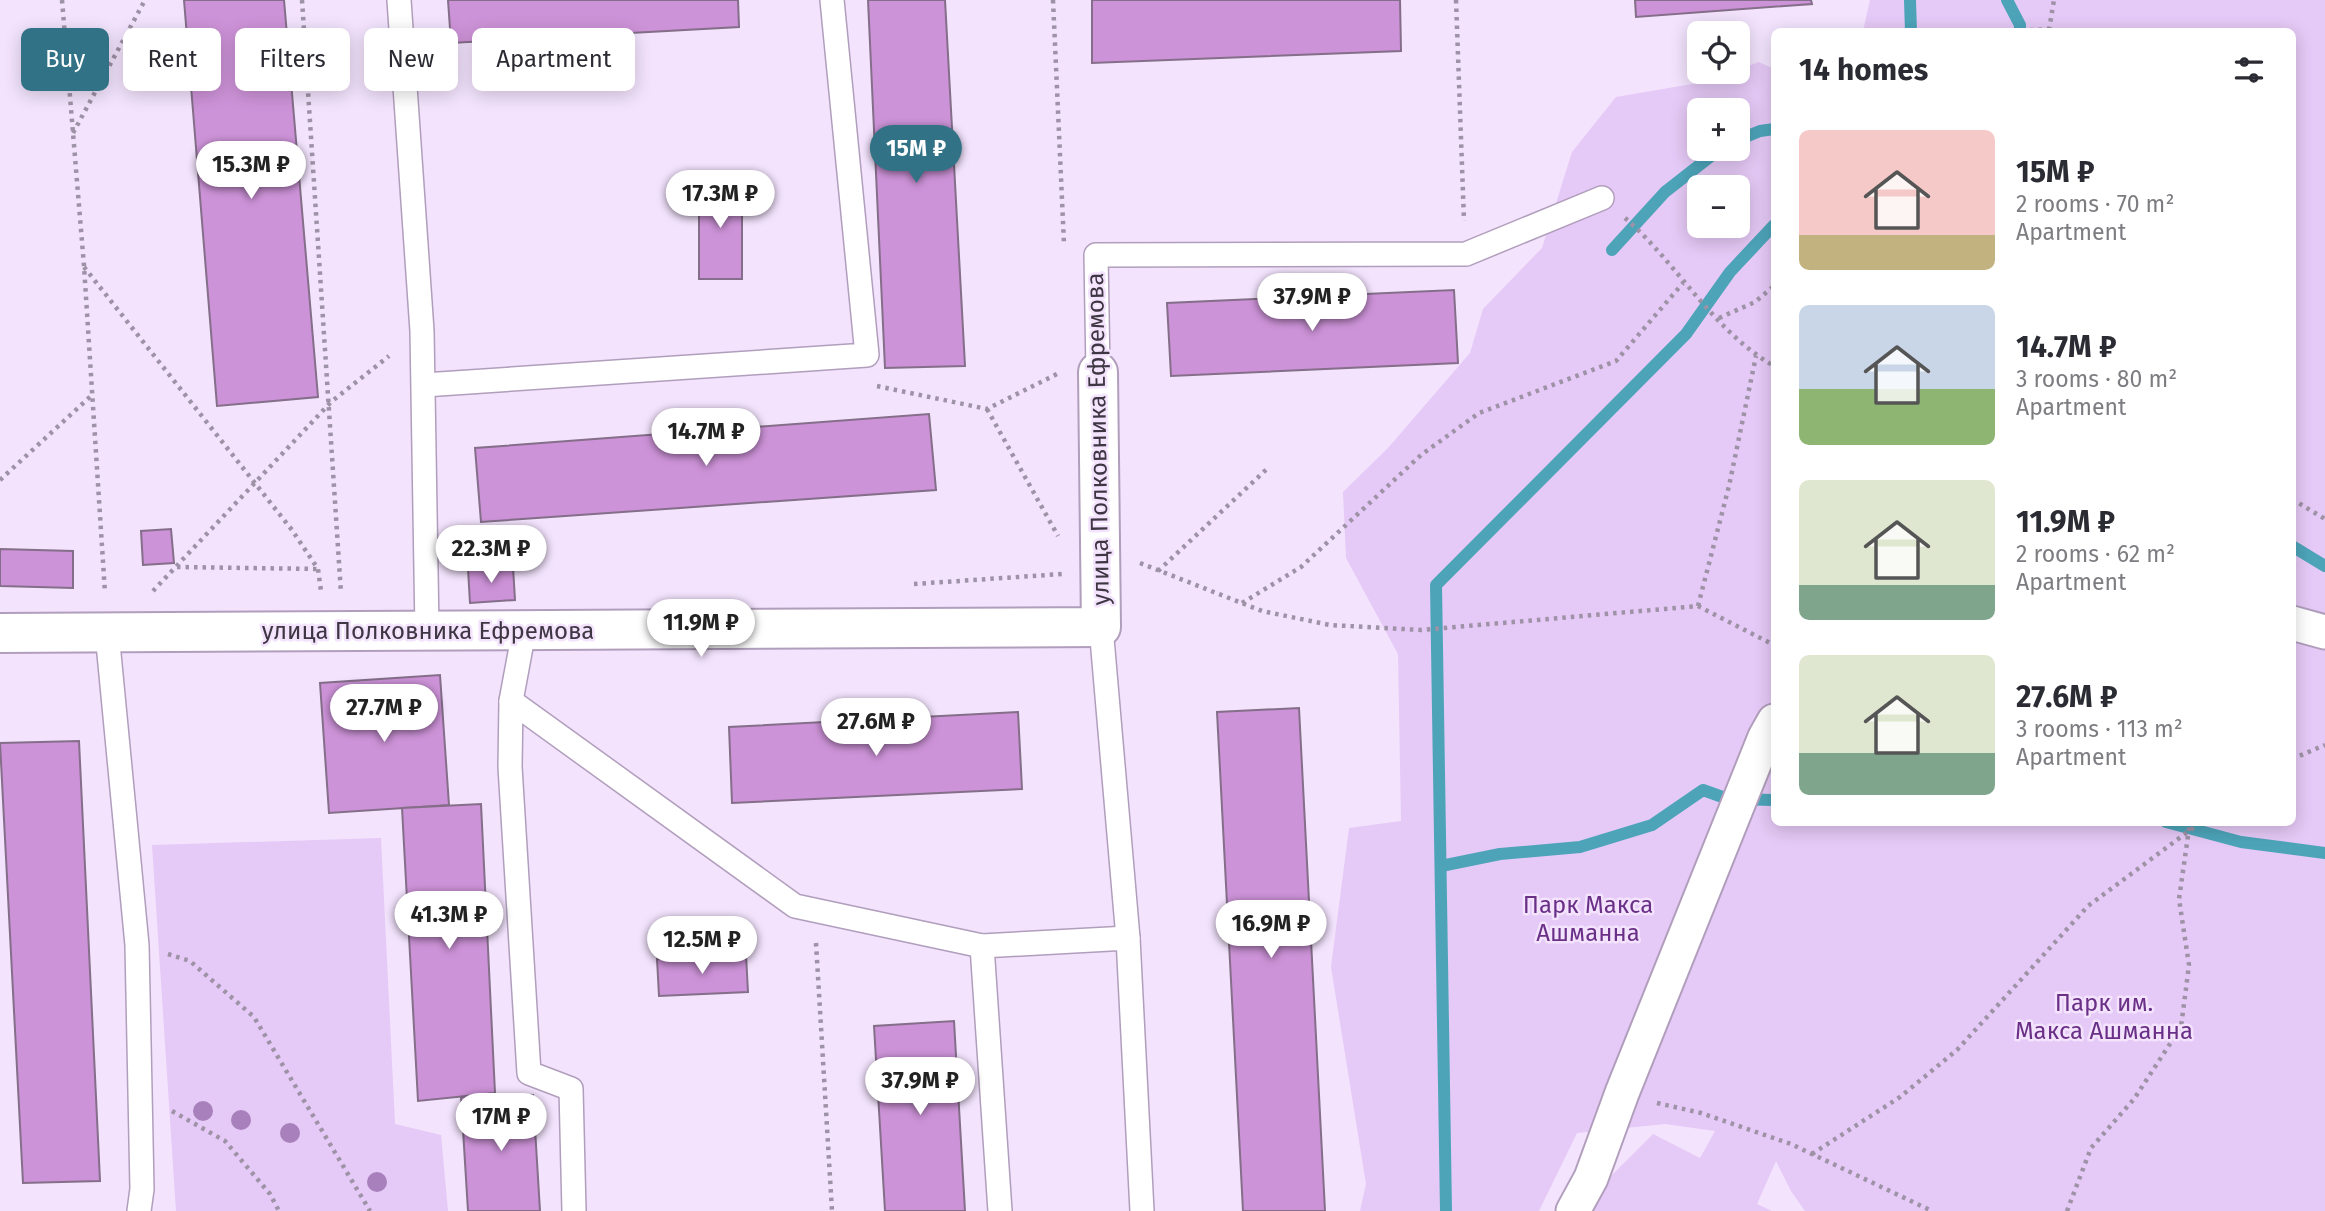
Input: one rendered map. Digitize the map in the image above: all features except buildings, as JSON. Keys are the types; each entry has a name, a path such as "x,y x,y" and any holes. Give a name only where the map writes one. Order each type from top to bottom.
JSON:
{"street":[{"name":"улица Полковника Ефремова","path":"0,633 1101,627 1100,548 1084,370"},
{"path":"2296,624 2325,632"},
{"path":"1573,1211 1591,1178 1622,1093 1771,726"}],"lane":[{"path":"399,0 422,331 427,631"},
{"path":"424,385 867,355 832,0"},
{"name":"улица Полковника Ефремова","path":"1084,370 1096,255 1466,254 1602,198"},
{"path":"1101,627 1128,938 1142,1211"},
{"path":"524,631 511,701 510,767 528,1073 571,1089 574,1211"},
{"path":"125,633 137,945 142,1189 139,1211"},
{"path":"511,701 795,905 982,946 1128,938"},
{"path":"982,946 1000,1211"}],"path":[{"path":"62,0 92,394 125,633"},
{"path":"72,134 145,0"},
{"path":"302,0 331,402 335,632"},
{"path":"1053,0 1064,245"},
{"path":"1456,0 1466,254"},
{"path":"2049,28 2054,0"},
{"path":"1629,221 1654,244 1688,289 1756,356 1771,364"},
{"path":"84,266 256,480 318,569 335,632"},
{"path":"1242,603 1301,567 1421,455 1479,413 1616,361 1684,283"},
{"path":"1719,318 1755,302 1771,289"},
{"path":"125,633 153,589 331,402 422,331"},
{"path":"1698,606 1729,486 1756,356"},
{"path":"835,357 871,385 987,409 1084,370"},
{"path":"0,480 92,394"},
{"path":"987,409 1059,538"},
{"path":"1157,570 1269,467"},
{"path":"2296,501 2325,519"},
{"path":"1100,548 1262,611 1329,625 1449,628 1698,606 1771,643"},
{"path":"176,567 318,569"},
{"path":"900,585 1065,574"},
{"path":"2296,757 2325,745"},
{"path":"2067,1211 2091,1148 2134,1099 2181,1027 2189,965 2179,899 2190,826"},
{"path":"1812,1154 1900,1097 1957,1050 2088,906 2196,826"},
{"path":"814,910 832,1211"},
{"path":"137,945 190,961 254,1017 370,1211"},
{"path":"1622,1093 1701,1113 1791,1144 1932,1211"},
{"path":"140,1095 225,1141 270,1194 279,1211"}],"green space":[{"name":"Парк Макса Ашманна","path":"1870,0 2325,0 2325,1211 1805,1211 1776,1161 1757,1204 1772,1211 1586,1211 1589,1198 1653,1134 1700,1158 1715,1131 1665,1124 1577,1133 1539,1211 1360,1211 1366,1184 1331,967 1349,828 1401,821 1398,654 1346,558 1343,492 1388,448 1470,353 1483,309 1542,248 1572,152 1616,97 1692,84 1750,84 1750,65 1759,62 1771,68 1771,826 2296,826 2296,28 1864,28"},
{"path":"381,838 395,1124 441,1135 448,1211 176,1211 152,845"}],"waterway":[{"path":"1910,0 1911,28"},
{"path":"2007,0 2020,28"},
{"path":"1750,135 1771,129"},
{"path":"1612,250 1665,192 1705,161"},
{"path":"1446,1211 1436,585 1686,334 1730,272 1771,228"},
{"path":"2296,548 2325,566"},
{"path":"1441,866 1500,854 1580,847 1652,825 1703,790 1728,799 1771,800"},
{"path":"2181,826 2241,842 2325,853"}],"park label":[{"name":"Парк им. Макса Ашманна","path":"2104,1017"}]}
